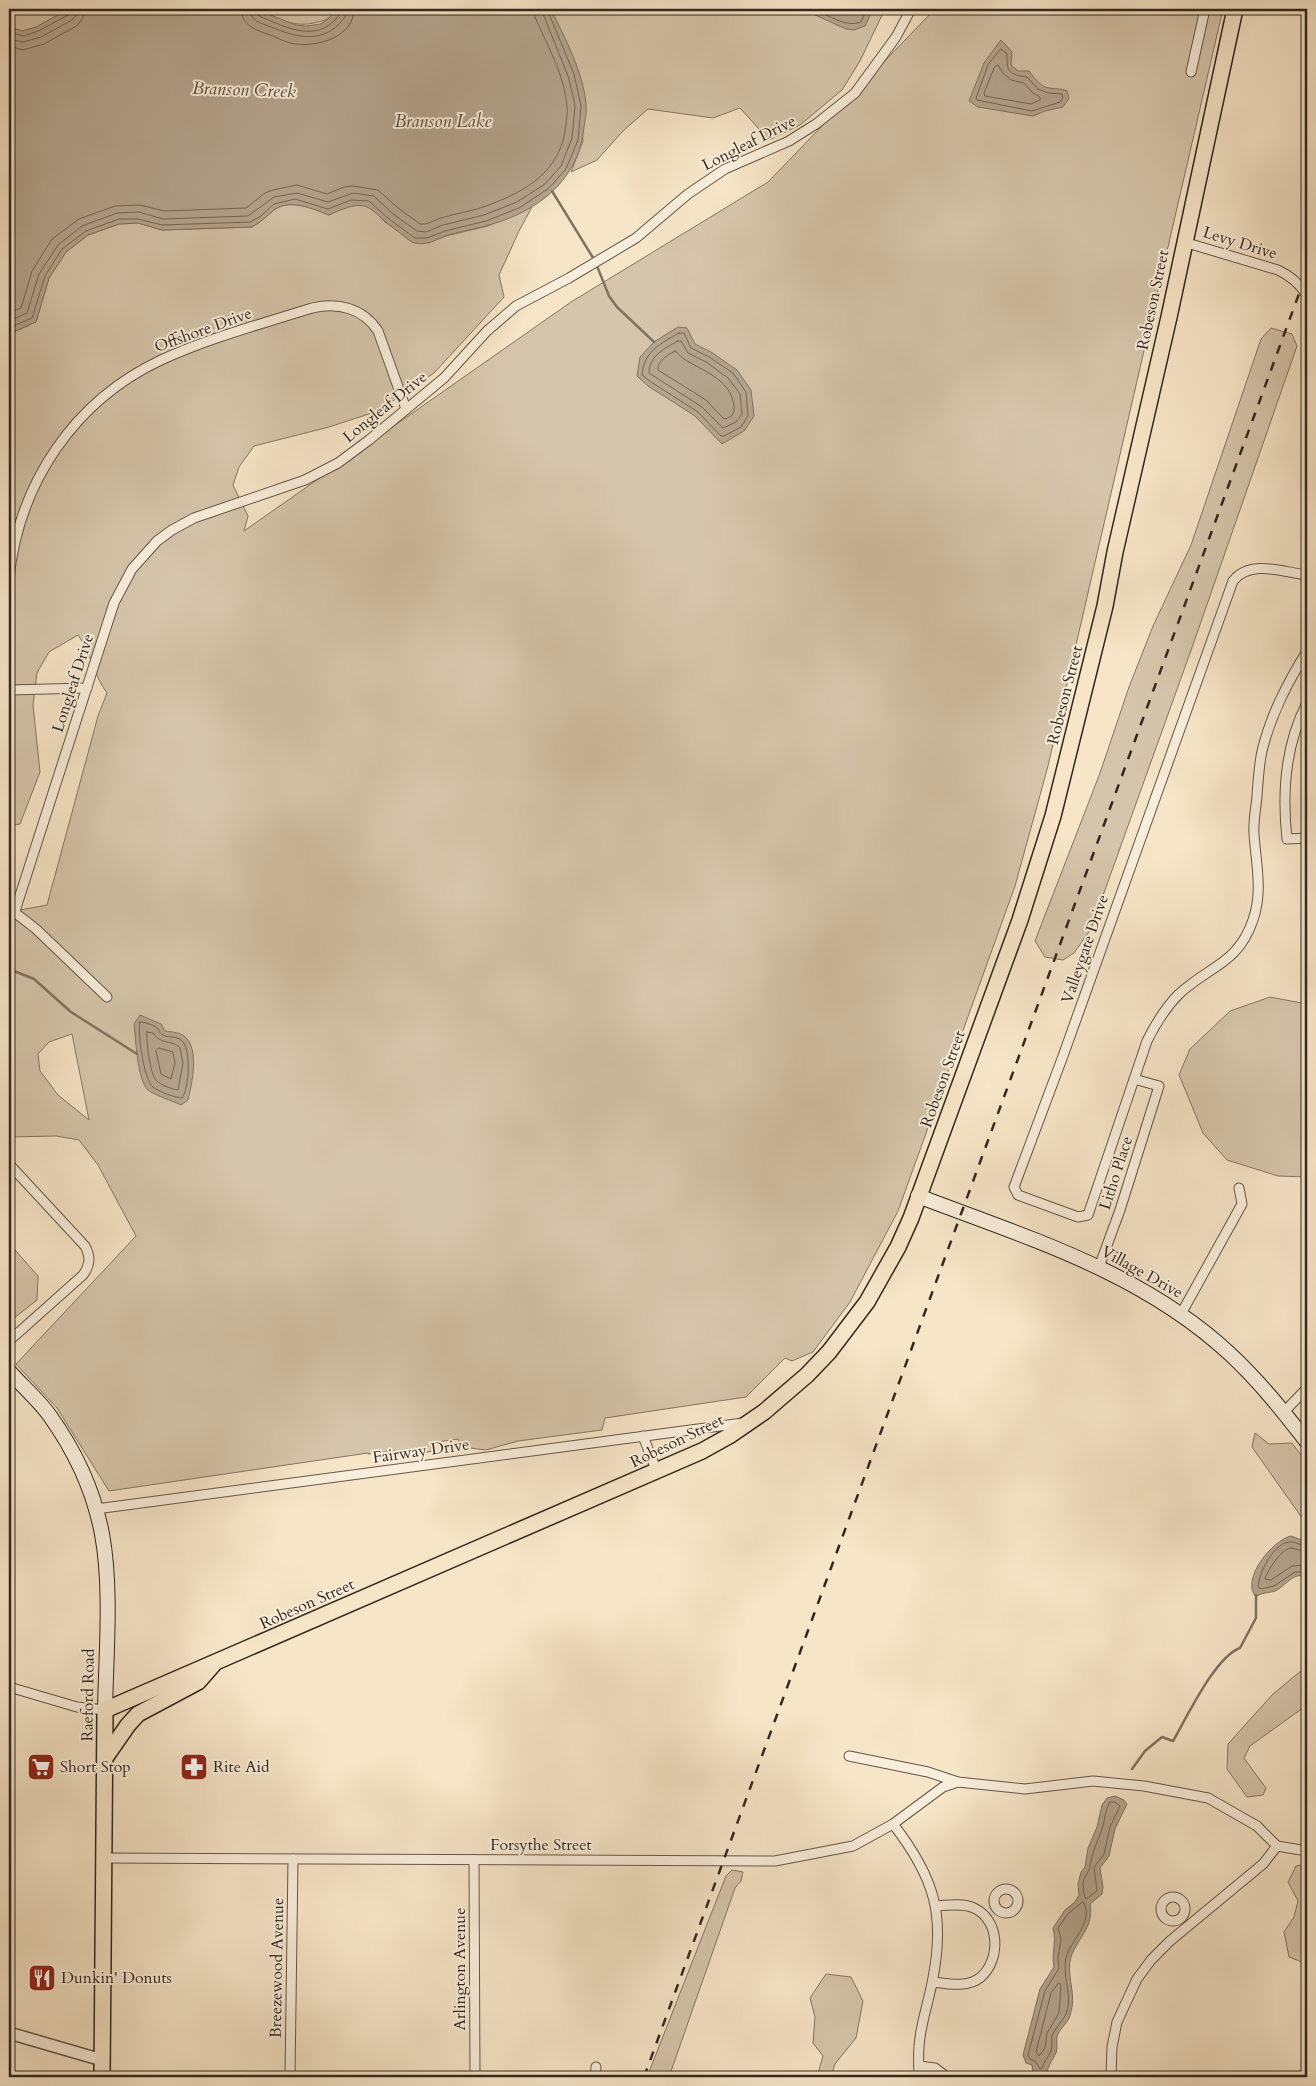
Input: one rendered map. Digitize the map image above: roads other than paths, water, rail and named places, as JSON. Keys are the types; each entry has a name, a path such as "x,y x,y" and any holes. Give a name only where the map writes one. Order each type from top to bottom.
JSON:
{"main road":[{"name":"Robeson Street","path":"105,1710 702,1451 750,1422 784,1396 807,1375 849,1328 885,1272 906,1229 1020,920 1053,816 1105,606 1115,552 1169,317 1235,9"},
{"name":"Village Drive","path":"918,1196 1063,1250 1151,1295 1181,1314 1230,1354 1284,1412 1307,1442"},
{"name":"Raeford Road","path":"9,1371 49,1414 58,1428 78,1463 96,1510 102,1533 106,1577 102,2077"},
{"path":"105,1758 138,1714 198,1682 214,1663"}],"street":[{"name":"Longleaf Drive","path":"12,910 114,603 132,569 157,541 194,518 305,480 322,472 369,440 444,378 487,331 516,306 569,278 636,238 688,194 725,169 806,132 855,93 896,37 911,9"},
{"path":"1191,72 1205,9"},
{"name":"Levy Drive","path":"1184,242 1290,275 1302,286 1307,295"},
{"name":"Offshore Drive","path":"9,578 14,542 27,500 44,466 69,429 96,402 116,387 159,361 182,351 312,308 331,305 343,306 361,314 378,331 406,409"},
{"name":"Valleygate Drive","path":"1307,575 1256,568 1239,573 1233,581 1063,1056 1014,1187 1018,1195 1078,1217 1088,1215 1147,1040 1158,1018 1181,993 1227,961 1242,943 1258,903 1260,885 1254,832 1262,752 1272,718 1288,680 1307,650"},
{"path":"9,690 87,688"},
{"path":"1307,703 1296,726 1285,777 1284,813 1287,840 1307,838"},
{"path":"12,910 36,929 107,997"},
{"name":"Litho Place","path":"1099,1267 1120,1210 1159,1086 1134,1079"},
{"path":"9,1164 84,1246 88,1252 89,1265 83,1275 9,1341"},
{"path":"1181,1314 1242,1204 1239,1188"},
{"path":"1284,1412 1307,1388"},
{"name":"Fairway Drive","path":"96,1510 750,1422"},
{"path":"643,1436 657,1472"},
{"path":"9,1687 77,1707 105,1710"},
{"path":"849,1756 928,1772 958,1782 1025,1789 1093,1782 1144,1786 1208,1798 1257,1826 1277,1846 1307,1851"},
{"name":"Forsythe Street","path":"103,1858 775,1861 853,1846 893,1824 943,1787 958,1782"},
{"path":"893,1824 922,1864 936,1906 938,1936 933,1982 919,2046 919,2077"},
{"path":"1111,2077 1112,2047 1117,2022 1137,1978 1151,1960 1187,1927 1263,1864 1277,1846"},
{"name":"Breezewood Avenue","path":"290,2077 293,1859"},
{"name":"Arlington Avenue","path":"474,1860 475,2077"},
{"path":"933,1982 953,1985 967,1984 981,1977 989,1966 995,1949 995,1935 986,1918 974,1907 958,1905 936,1906"},
{"path":"986,1918 996,1908"},
{"path":"1180,1919 1187,1927"},
{"path":"9,2033 102,2060"},
{"path":"919,2066 935,2068 947,2077"},
{"path":"595,2077 596,2067"}],"water":[{"name":"Branson Lake","path":"69,9 255,9 296,25 306,26 320,24 327,20 337,9 551,9 573,55 584,92 586,113 580,147 573,165 563,180 550,194 535,205 500,222 448,235 424,244 411,241 374,211 361,206 353,206 329,215 302,206 287,205 274,210 252,227 162,230 138,223 119,224 88,235 66,252 49,278 36,322 9,334 9,27 23,31 36,27"},
{"path":"802,9 873,9 865,26 854,30 846,29"},
{"path":"1001,40 1012,52 1011,65 1018,71 1029,71 1043,86 1067,91 1069,98 1063,107 1033,116 978,107 969,101 984,63"},
{"path":"678,327 687,328 695,344 711,352 737,370 751,390 754,416 744,431 722,444 695,416 648,386 637,376 640,357 654,342"},
{"path":"140,1015 161,1024 165,1031 175,1032 184,1036 189,1042 193,1057 193,1076 188,1100 181,1105 151,1092 144,1085 138,1059 134,1024"},
{"path":"1291,1536 1307,1542 1307,1577 1294,1577 1279,1589 1256,1597 1252,1589 1255,1571 1268,1552 1284,1539"},
{"path":"1115,1796 1124,1800 1127,1804 1115,1829 1109,1856 1100,1868 1103,1887 1102,1894 1090,1904 1091,1912 1088,1926 1071,1957 1069,1969 1073,2001 1070,2015 1058,2034 1057,2051 1046,2077 1030,2077 1033,2072 1032,2065 1026,2063 1023,2055 1040,1989 1054,1967 1053,1928 1065,1910 1075,1902 1079,1895 1078,1884 1081,1872 1085,1867 1088,1848 1097,1827 1102,1805 1107,1798"}],"waterway":[{"path":"552,191 595,261 609,296 617,307 654,342"},
{"path":"9,969 34,979 71,1012 137,1054"},
{"path":"1132,1769 1145,1751 1162,1737 1173,1741 1212,1675 1221,1663 1240,1648 1256,1618 1256,1595"}],"railway":[{"path":"644,2077 1307,272"}],"place":[{"name":"Short Stop","path":"41,1767"},
{"name":"Rite Aid","path":"194,1767"},
{"name":"Dunkin' Donuts","path":"42,1978"}],"water label":[{"name":"Branson Creek","path":"244,90"}]}
